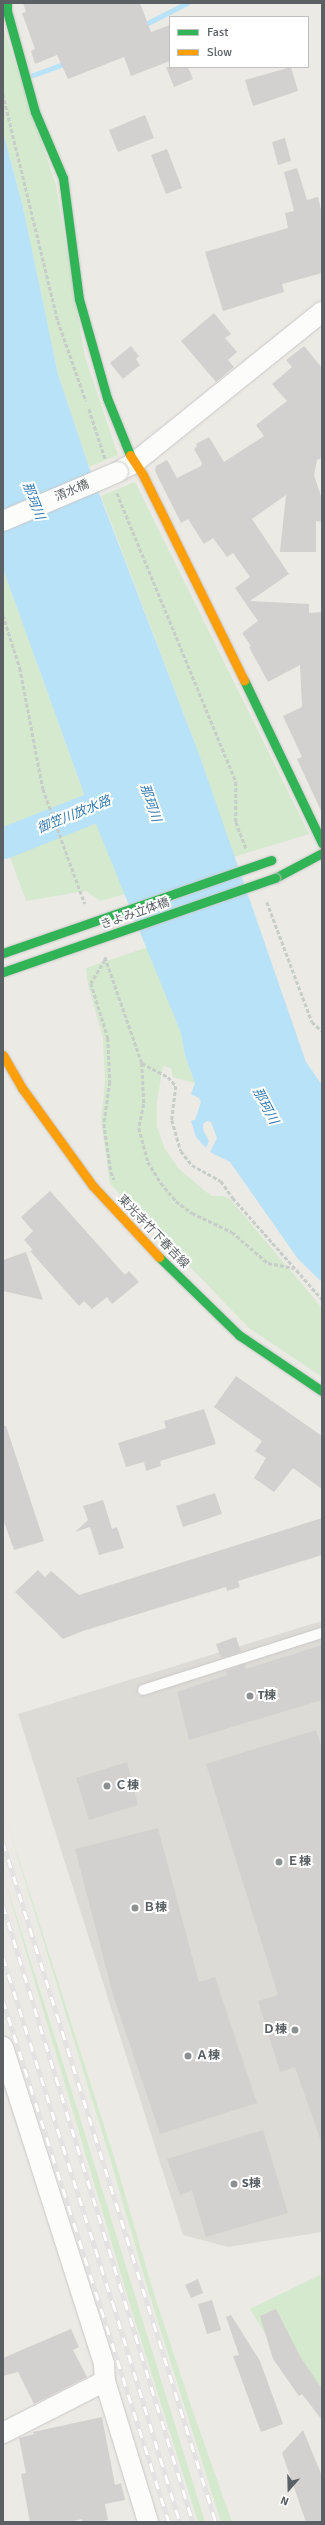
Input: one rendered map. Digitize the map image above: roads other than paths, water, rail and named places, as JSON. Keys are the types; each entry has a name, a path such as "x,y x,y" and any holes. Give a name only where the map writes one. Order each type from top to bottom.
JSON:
{"street":[{"path":"7,3 35,112 63,178 79,299 107,398 119,471 143,475 262,716 322,843"},
{"name":"清水橋","path":"3,521 119,471 322,312"},
{"path":"293,856 322,852"},
{"name":"きよみ立体橋","path":"3,972 275,878 322,852"},
{"name":"きよみ立体橋","path":"3,953 275,860"},
{"name":"東光寺竹下春吉線","path":"3,1055 22,1088 93,1186 162,1260 239,1335 322,1391"},
{"path":"3,2047 104,2364 104,2381 148,2522"},
{"path":"3,2433 104,2381"}],"lane":[{"path":"143,1690 322,1633"}],"water":[{"name":"那珂川","path":"3,132 23,207 58,374 89,467 199,754 306,1062 322,1085 322,1282 298,1259 230,1162 210,1152 217,1138 211,1122 207,1121 203,1124 203,1130 209,1141 206,1148 196,1137 191,1121 195,1120 201,1102 199,1098 191,1094 195,1083 185,1056 181,1033 87,802 3,569"}],"waterway":[{"path":"142,26 187,3"},
{"path":"33,75 66,63"},
{"name":"御笠川放水路","path":"3,843 129,793"}],"railway":[{"path":"3,1842 216,2522"},
{"path":"3,1905 193,2522"},
{"path":"3,1957 113,2303 180,2522"},
{"path":"3,2000 169,2522"}],"place":[{"name":"T棟","path":"250,1696"},
{"name":"Ｃ棟","path":"107,1786"},
{"name":"Ｅ棟","path":"279,1862"},
{"name":"Ｂ棟","path":"135,1908"},
{"name":"Ｄ棟","path":"295,2030"},
{"name":"Ａ棟","path":"188,2056"},
{"name":"S棟","path":"234,2184"}]}
